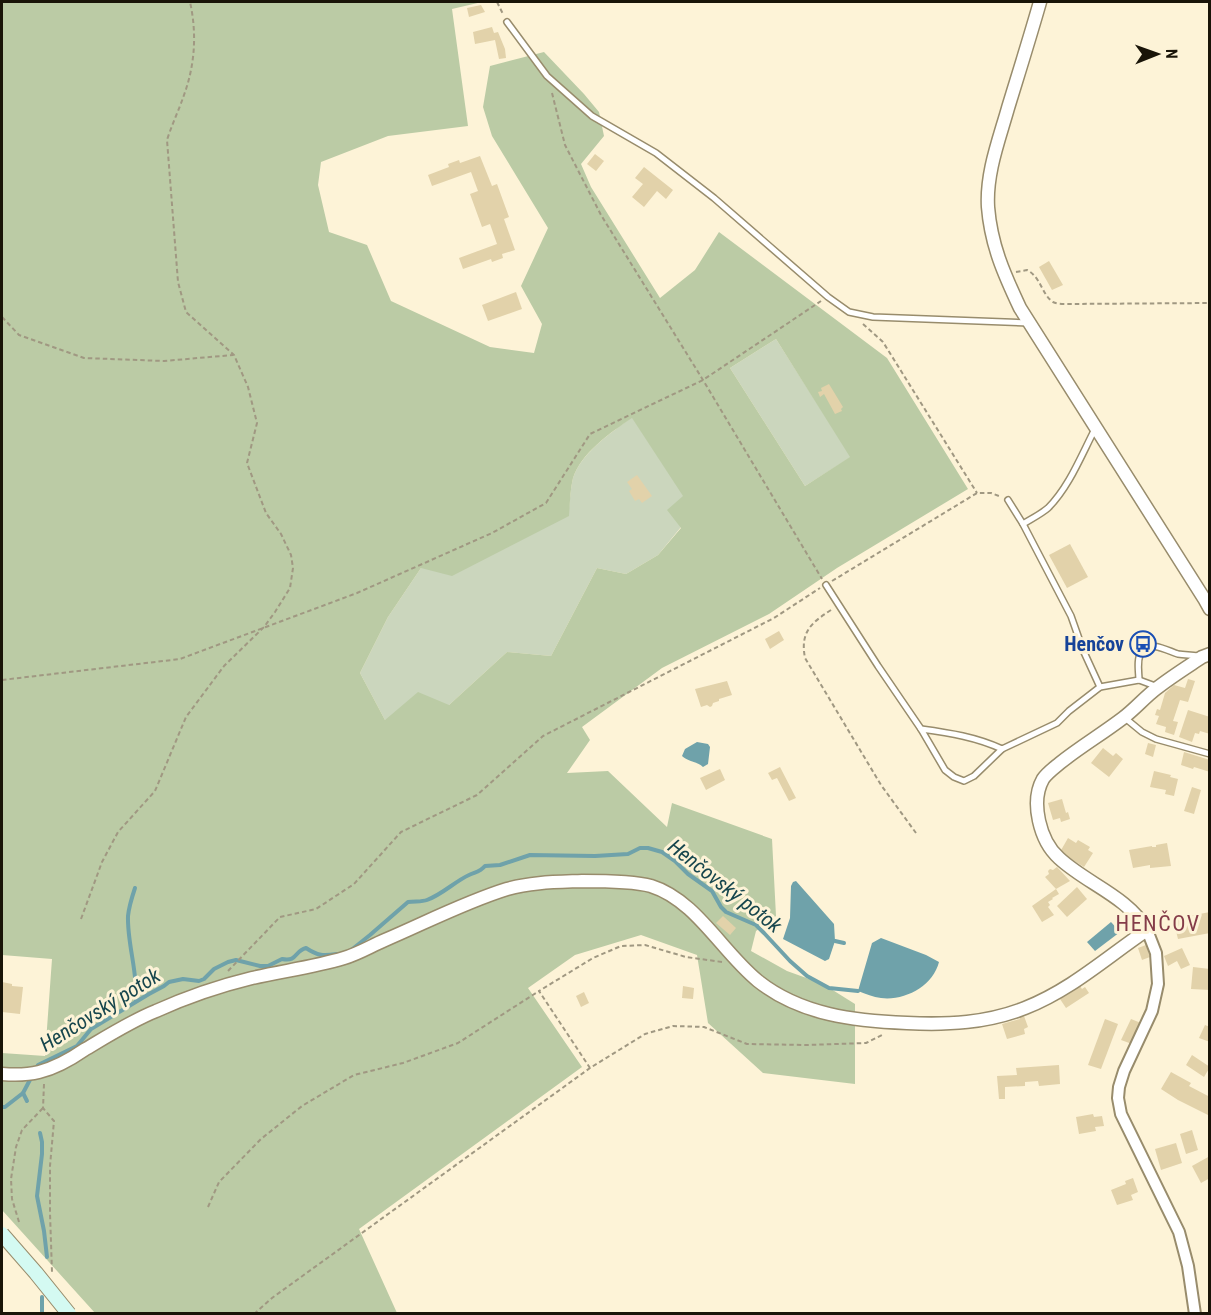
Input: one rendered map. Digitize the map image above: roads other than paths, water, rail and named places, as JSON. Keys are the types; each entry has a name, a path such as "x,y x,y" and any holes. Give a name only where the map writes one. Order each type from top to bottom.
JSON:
{"main road":[{"path":"2,1234 69,1314"}],"street":[{"path":"1040,2 996,150 990,180 988,207 996,255 1020,308 1209,609"},
{"path":"1195,1314 1188,1266 1179,1232 1121,1114 1118,1098 1124,1071 1152,1011 1158,984 1156,953 1147,930 1135,913 1059,859 1048,847 1039,822 1038,794 1044,777 1071,754 1124,717 1158,687 1206,655"},
{"path":"2,1074 26,1075 42,1072 72,1058 152,1012 212,988 345,957 468,903 509,888 548,882 603,880 649,885 663,891 690,909 740,965 761,983 784,998 818,1012 866,1022 967,1023 1027,1008 1067,987 1147,930"}],"lane":[{"path":"507,22 547,76 592,116 656,153 714,198 828,297 849,312 873,317 1030,323"},
{"path":"1023,524 1046,510 1059,495 1096,428"},
{"path":"1008,500 1071,615 1083,650 1100,687"},
{"path":"826,585 921,729 945,770 964,781 974,776 1002,749 1057,723 1100,687 1139,680 1158,687"},
{"path":"1139,680 1139,658 1141,652 1148,647 1163,648 1177,653 1206,655"},
{"path":"1124,717 1142,732 1156,739 1209,754"},
{"path":"921,729 955,733 1002,749"}],"water":[{"path":"697,742 708,744 710,747 708,764 703,767 682,756 685,749"},
{"path":"796,881 834,924 835,941 829,959 825,961 783,939 790,918 791,886"},
{"path":"1111,922 1120,932 1095,951 1087,942"},
{"path":"881,938 939,962 936,971 917,990 899,997 881,998 858,991 872,943"}],"waterway":[{"name":"Henčovský potok","path":"350,951 408,902 423,901 433,897 485,866 500,865 530,855 595,856 628,854 640,848 648,848 662,852 712,891 726,912 756,925 807,976 829,988 858,991"},
{"path":"135,888 128,916 136,1001"},
{"path":"835,941 844,943"},
{"name":"Henčovský potok","path":"36,1069 38,1065 77,1046 91,1029 169,982 183,979 199,981 214,969 236,960 268,966 282,959 291,959 306,948 321,955 337,954"},
{"name":"Henčovský potok","path":"2,1107 23,1093 32,1076"},
{"path":"23,1093 27,1101"},
{"path":"40,1133 42,1154 37,1196 47,1257"},
{"path":"42,1297 42,1314"}],"place":[{"name":"Henčov","path":"1143,644"}],"district":[{"name":"HENČOV","path":"1158,923"}]}
